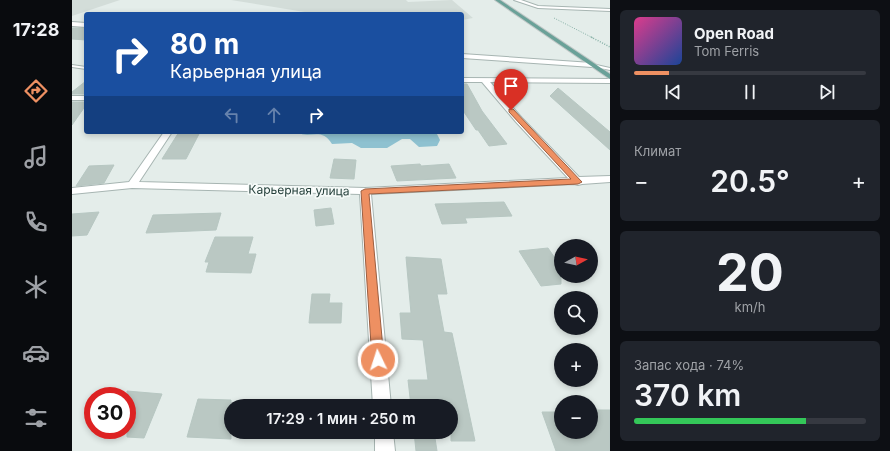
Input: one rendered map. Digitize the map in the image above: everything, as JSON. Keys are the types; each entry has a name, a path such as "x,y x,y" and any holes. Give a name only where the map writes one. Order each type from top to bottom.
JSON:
{"main road":[{"path":"497,0 610,77"}],"street":[{"path":"516,0 538,7 610,10"},
{"path":"72,24 84,25"},
{"path":"464,56 592,65"},
{"path":"464,80 610,81"},
{"path":"485,80 519,120 578,182"},
{"path":"72,98 84,98"},
{"path":"132,185 167,134"},
{"name":"Карьерная улица","path":"72,191 132,185 365,191 578,182 610,179"},
{"path":"365,191 381,399"},
{"path":"384,439 385,451"}],"lane":[{"path":"592,65 610,64"},
{"path":"592,65 610,69"},
{"path":"72,66 84,68"}],"path":[{"path":"533,6 610,47"}],"shaded area":[{"path":"72,0 120,0 72,16"},
{"path":"231,0 406,0 408,2 452,0 473,18 464,20 464,12 305,12"}],"water":[{"path":"320,134 437,134 440,140 437,146 419,147 410,139 402,139 387,148 361,148 352,143 332,144"}],"building":[{"path":"72,28 84,28 84,40 72,39"},
{"path":"84,83 84,94 72,94 72,92"},
{"path":"464,84 467,84 482,111 507,144 489,146 478,130 476,130 464,112"},
{"path":"558,88 610,132 610,150 550,96"},
{"path":"72,102 84,102 84,108 72,125"},
{"path":"178,134 199,134 186,159 162,159"},
{"path":"334,159 356,160 354,179 330,178"},
{"path":"420,164 421,166 449,164 456,178 397,181 391,166"},
{"path":"114,165 104,183 76,186 89,166"},
{"path":"504,202 512,216 465,218 467,223 442,224 435,204"},
{"path":"331,208 334,224 316,226 314,210"},
{"path":"99,212 87,235 72,236 72,214"},
{"path":"221,213 216,230 146,233 153,215"},
{"path":"215,237 253,237 248,254 256,254 251,273 206,272 209,262 205,262"},
{"path":"548,248 554,257 554,283 561,284 541,286 519,251"},
{"path":"406,257 441,259 447,294 437,294 444,332 452,333 475,441 451,441 451,439 458,439 458,399 410,399 408,380 428,380 423,340 402,339 400,313 411,313"},
{"path":"312,294 330,294 329,303 342,303 341,323 309,323"},
{"path":"136,392 162,394 144,438 136,438"},
{"path":"198,399 224,400 224,439 187,437"},
{"path":"598,410 610,410 610,451 556,451 542,412 554,412 554,439 598,439"},
{"path":"415,439 435,439 437,451 416,451"}],"route":[{"path":"378,360 365,191 578,182 511,110"}]}
